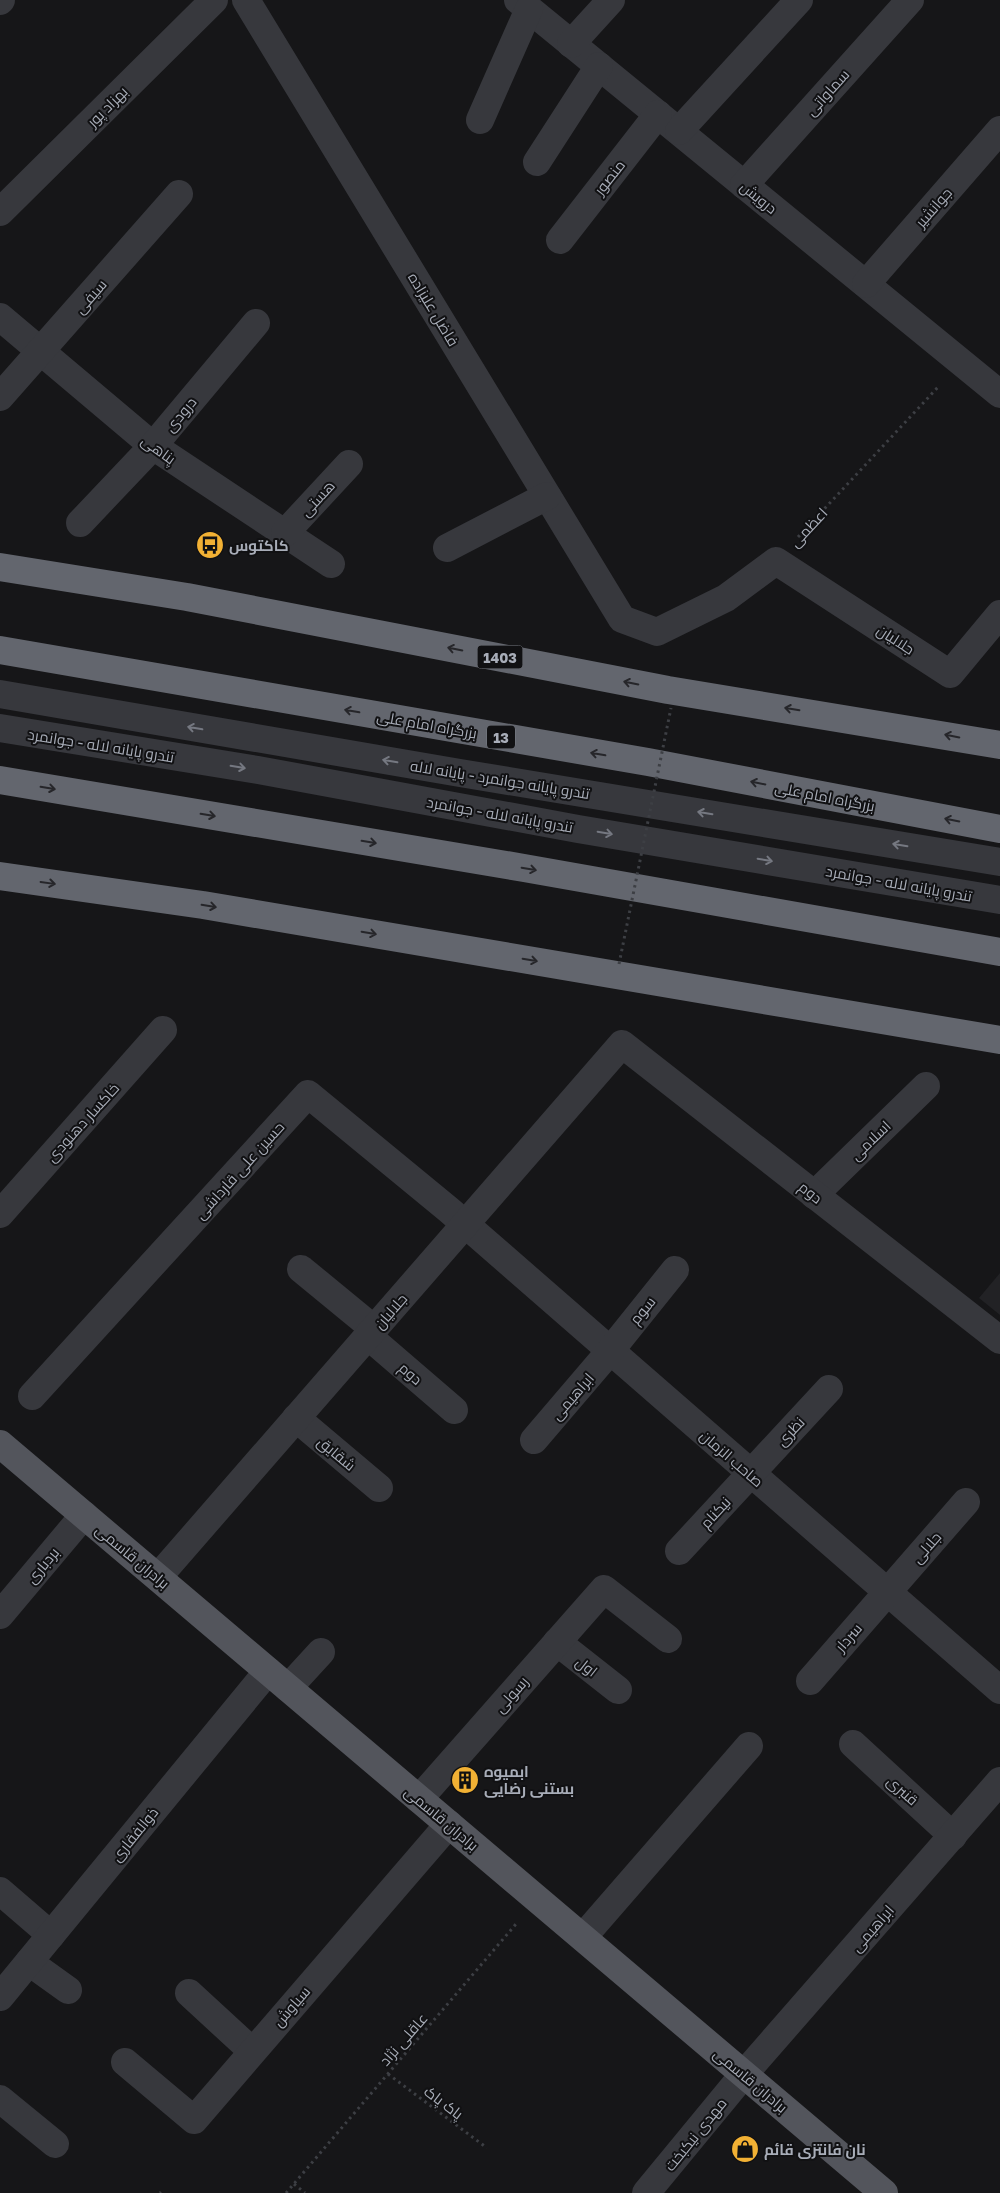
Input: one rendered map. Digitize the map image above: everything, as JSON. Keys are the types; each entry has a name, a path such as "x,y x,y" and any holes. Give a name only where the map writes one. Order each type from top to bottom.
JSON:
{"highway":[{"name":"1403","path":"0,568 187,597 668,690 1000,744"},
{"name":"بزرگراه امام علی","path":"0,650 648,762 1000,829"},
{"path":"0,780 524,868 1000,952"},
{"path":"0,876 203,905 1000,1040"}],"main road":[{"name":"برادران قاسمی","path":"0,1444 884,2193"}],"street":[{"name":"بهزاد پور","path":"0,212 214,0"},
{"name":"فاضل علیزاده","path":"246,0 622,619 656,632 726,598 776,562"},
{"path":"571,44 611,0"},
{"name":"منصور","path":"560,240 669,123 799,0"},
{"name":"سماواتی","path":"744,184 910,0"},
{"path":"480,120 524,4"},
{"name":"درویش","path":"524,4 961,362 997,386"},
{"path":"537,162 599,66"},
{"name":"جوانشیر","path":"866,284 1000,130"},
{"name":"سیفی","path":"0,396 179,194"},
{"name":"پناهی","path":"0,317 153,446 331,564"},
{"name":"درودی","path":"80,523 153,446 256,323"},
{"name":"هستی","path":"285,533 349,464"},
{"path":"447,548 547,496"},
{"name":"جلالیان","path":"776,562 950,674 1000,614"},
{"name":"تندرو پایانه جوانمرد - پایانه لاله","path":"0,694 450,772 1000,862"},
{"name":"تندرو پایانه لاله - جوانمرد","path":"0,728 258,770 588,830 1000,900"},
{"name":"خاکسار دهنودی","path":"0,1214 163,1030"},
{"name":"جلالیان","path":"158,1577 622,1044"},
{"name":"دوم","path":"622,1044 1000,1340"},
{"name":"اسلامی","path":"814,1195 926,1086"},
{"name":"حسین علی قارداشی","path":"32,1396 308,1094 449,1210 464,1225"},
{"name":"صاحب الزمان","path":"464,1225 1000,1690"},
{"name":"دوم","path":"301,1269 454,1410"},
{"name":"سوم","path":"610,1351 675,1270"},
{"name":"ابراهیمی","path":"534,1440 610,1351"},
{"name":"نظری","path":"751,1474 829,1389"},
{"name":"شقایق","path":"296,1418 379,1488"},
{"name":"نیکنام","path":"679,1551 751,1474"},
{"name":"جلالی","path":"887,1592 966,1502"},
{"name":"بردباری","path":"0,1615 84,1515"},
{"name":"رسولی","path":"419,1799 604,1589 668,1639"},
{"name":"سردار","path":"810,1681 887,1592"},
{"name":"اول","path":"557,1642 618,1690"},
{"path":"288,1688 321,1652"},
{"name":"ذوالفقاری","path":"0,1997 268,1671"},
{"name":"قنبری","path":"853,1744 953,1836"},
{"path":"583,1937 749,1746"},
{"name":"ابراهیمی","path":"744,2074 1000,1782"},
{"name":"سیاوش","path":"125,2062 194,2120 449,1824"},
{"path":"0,1891 51,1935"},
{"path":"29,1962 68,1990"},
{"path":"189,1993 252,2051"},
{"name":"مهدی نیکبخت","path":"646,2193 744,2074"},
{"path":"0,2098 55,2144"}],"path":[{"name":"اعظمی","path":"776,562 961,362"},
{"path":"620,964 671,708"},
{"name":"عاقلی نژاد","path":"286,2193 538,1899"},
{"name":"پاک پاک","path":"388,2074 487,2148"},
{"path":"294,2184 305,2193"}],"shaded area":[{"path":"1000,1273 1000,1315 979,1298"}],"place":[{"name":"کاکتوس","path":"210,545"},
{"name":"ابمیوه بستنی رضایی","path":"465,1780"},
{"name":"نان فانتزی قائم","path":"745,2149"}]}
